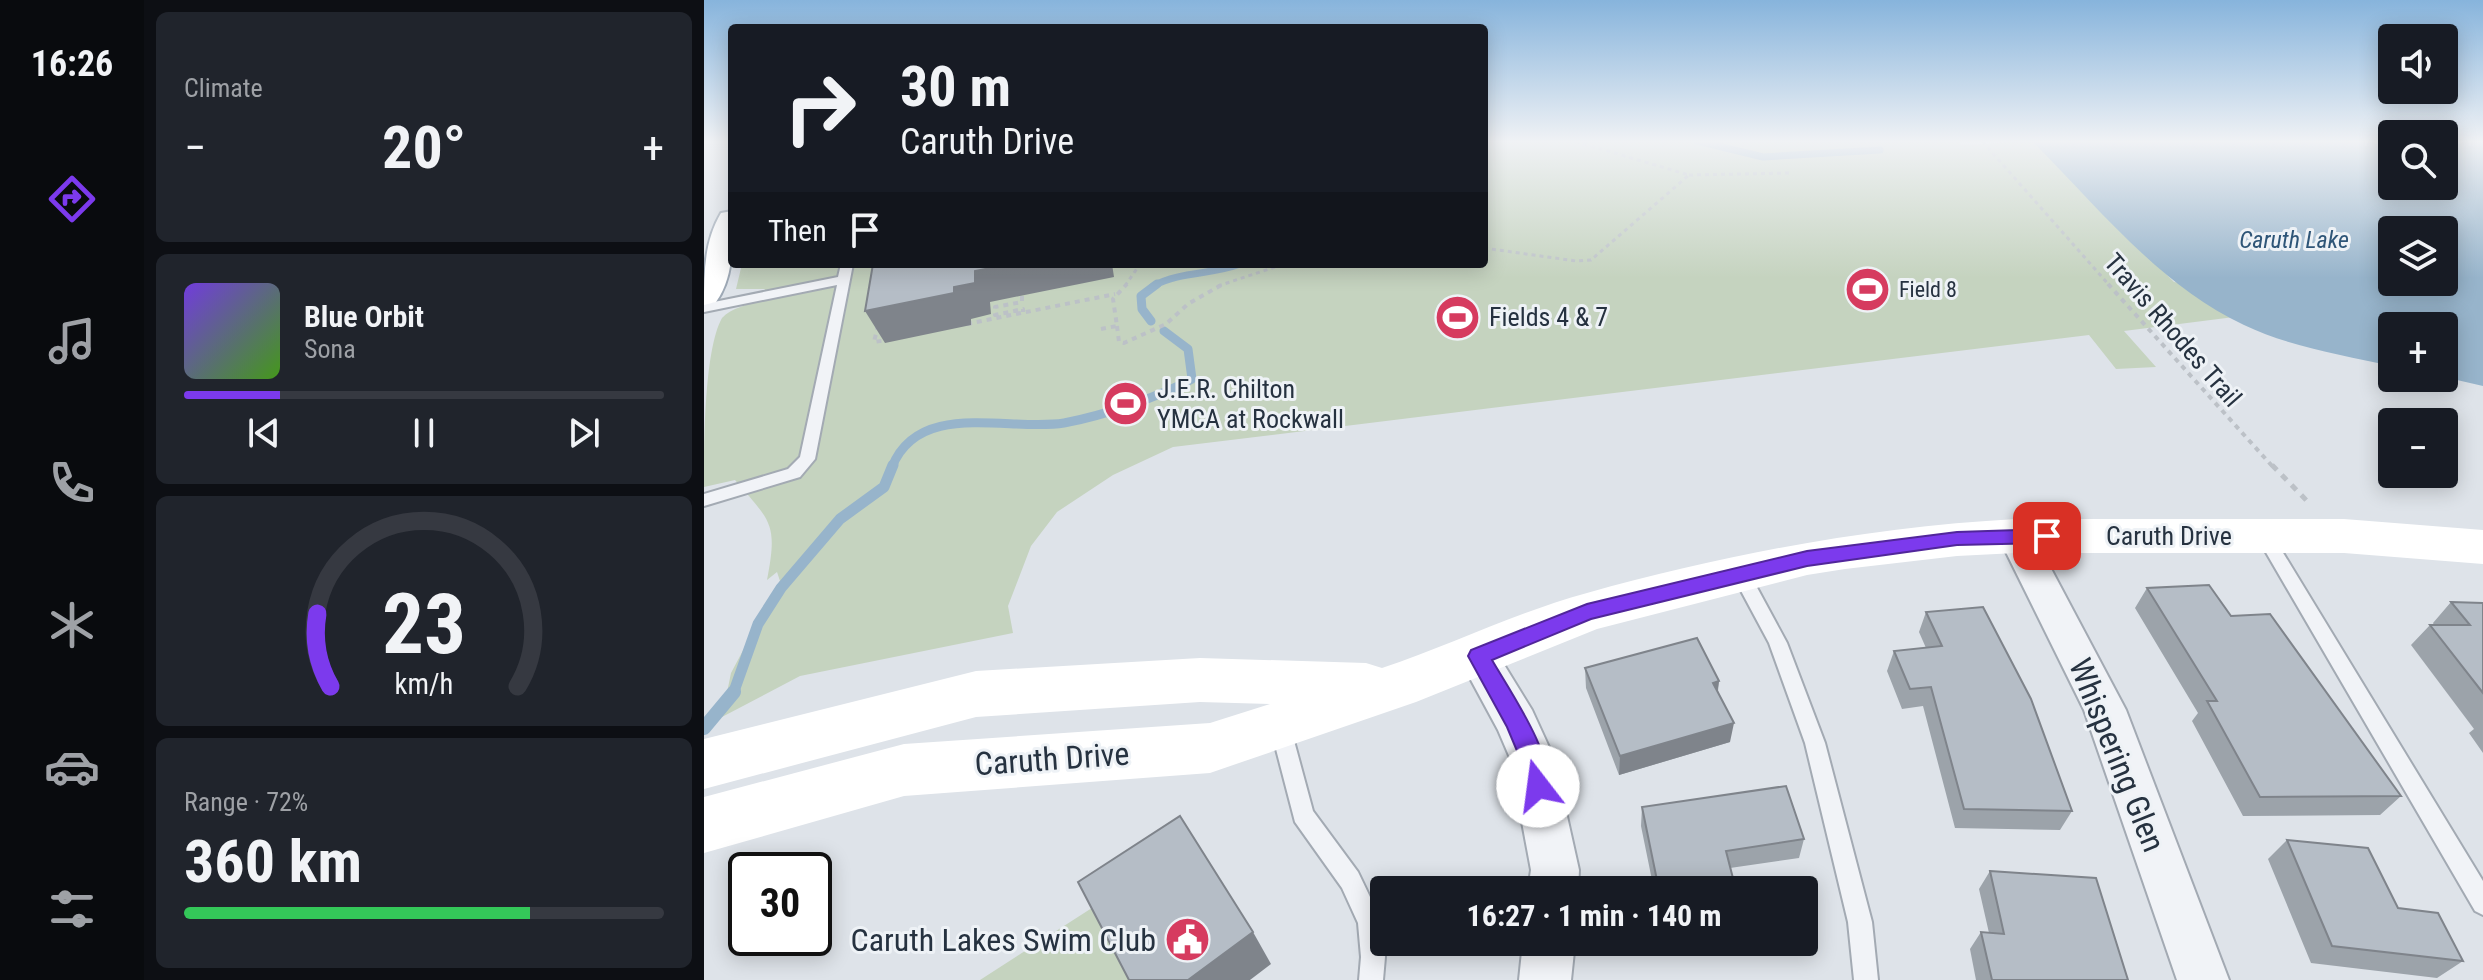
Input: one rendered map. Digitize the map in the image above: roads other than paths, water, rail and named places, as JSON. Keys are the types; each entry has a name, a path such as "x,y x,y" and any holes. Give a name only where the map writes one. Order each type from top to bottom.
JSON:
{"street":[{"path":"704,295 725,229"},
{"name":"Caruth Drive","path":"714,822 904,770 1210,748 1397,686 1587,612 1845,552 1957,539 2016,536 2344,536 2483,547"},
{"name":"Whispering Glen","path":"2016,536 2105,710 2203,980"},
{"path":"1478,656 1517,723 1532,758 1554,876"},
{"name":"Caruth Drive","path":"727,757 976,694 1200,680 1397,686"},
{"path":"1545,980 1548,956"}],"lane":[{"path":"704,500 794,473 807,459 846,268"},
{"path":"704,308 843,280"},
{"path":"2265,537 2483,903"},
{"path":"1741,574 1778,643 1815,743 1860,922 1866,980"},
{"path":"1279,725 1303,815 1350,880 1370,922 1371,980"}],"water":[{"name":"Caruth Lake","path":"2076,187 2378,187 2378,200 2458,200 2458,187 2483,187 2483,386 2458,380 2458,312 2378,312 2378,363 2298,345 2244,325 2184,289 2131,243"}],"waterway":[{"path":"1156,284 1225,268"},
{"path":"1151,321 1142,309 1141,296 1156,284"},
{"path":"893,466 905,446 923,433 944,426 1064,423 1130,405 1192,379 1188,349 1164,331"},
{"path":"734,693 758,624 781,588 840,519 884,487 893,466"},
{"path":"704,728 734,693"}],"place":[{"name":"Field 8","path":"1868,289"},
{"name":"Fields 4 & 7","path":"1458,317"},
{"name":"J.E.R. Chilton YMCA at Rockwall","path":"1126,404"},
{"name":"Caruth Lakes Swim Club","path":"1187,940"}]}
